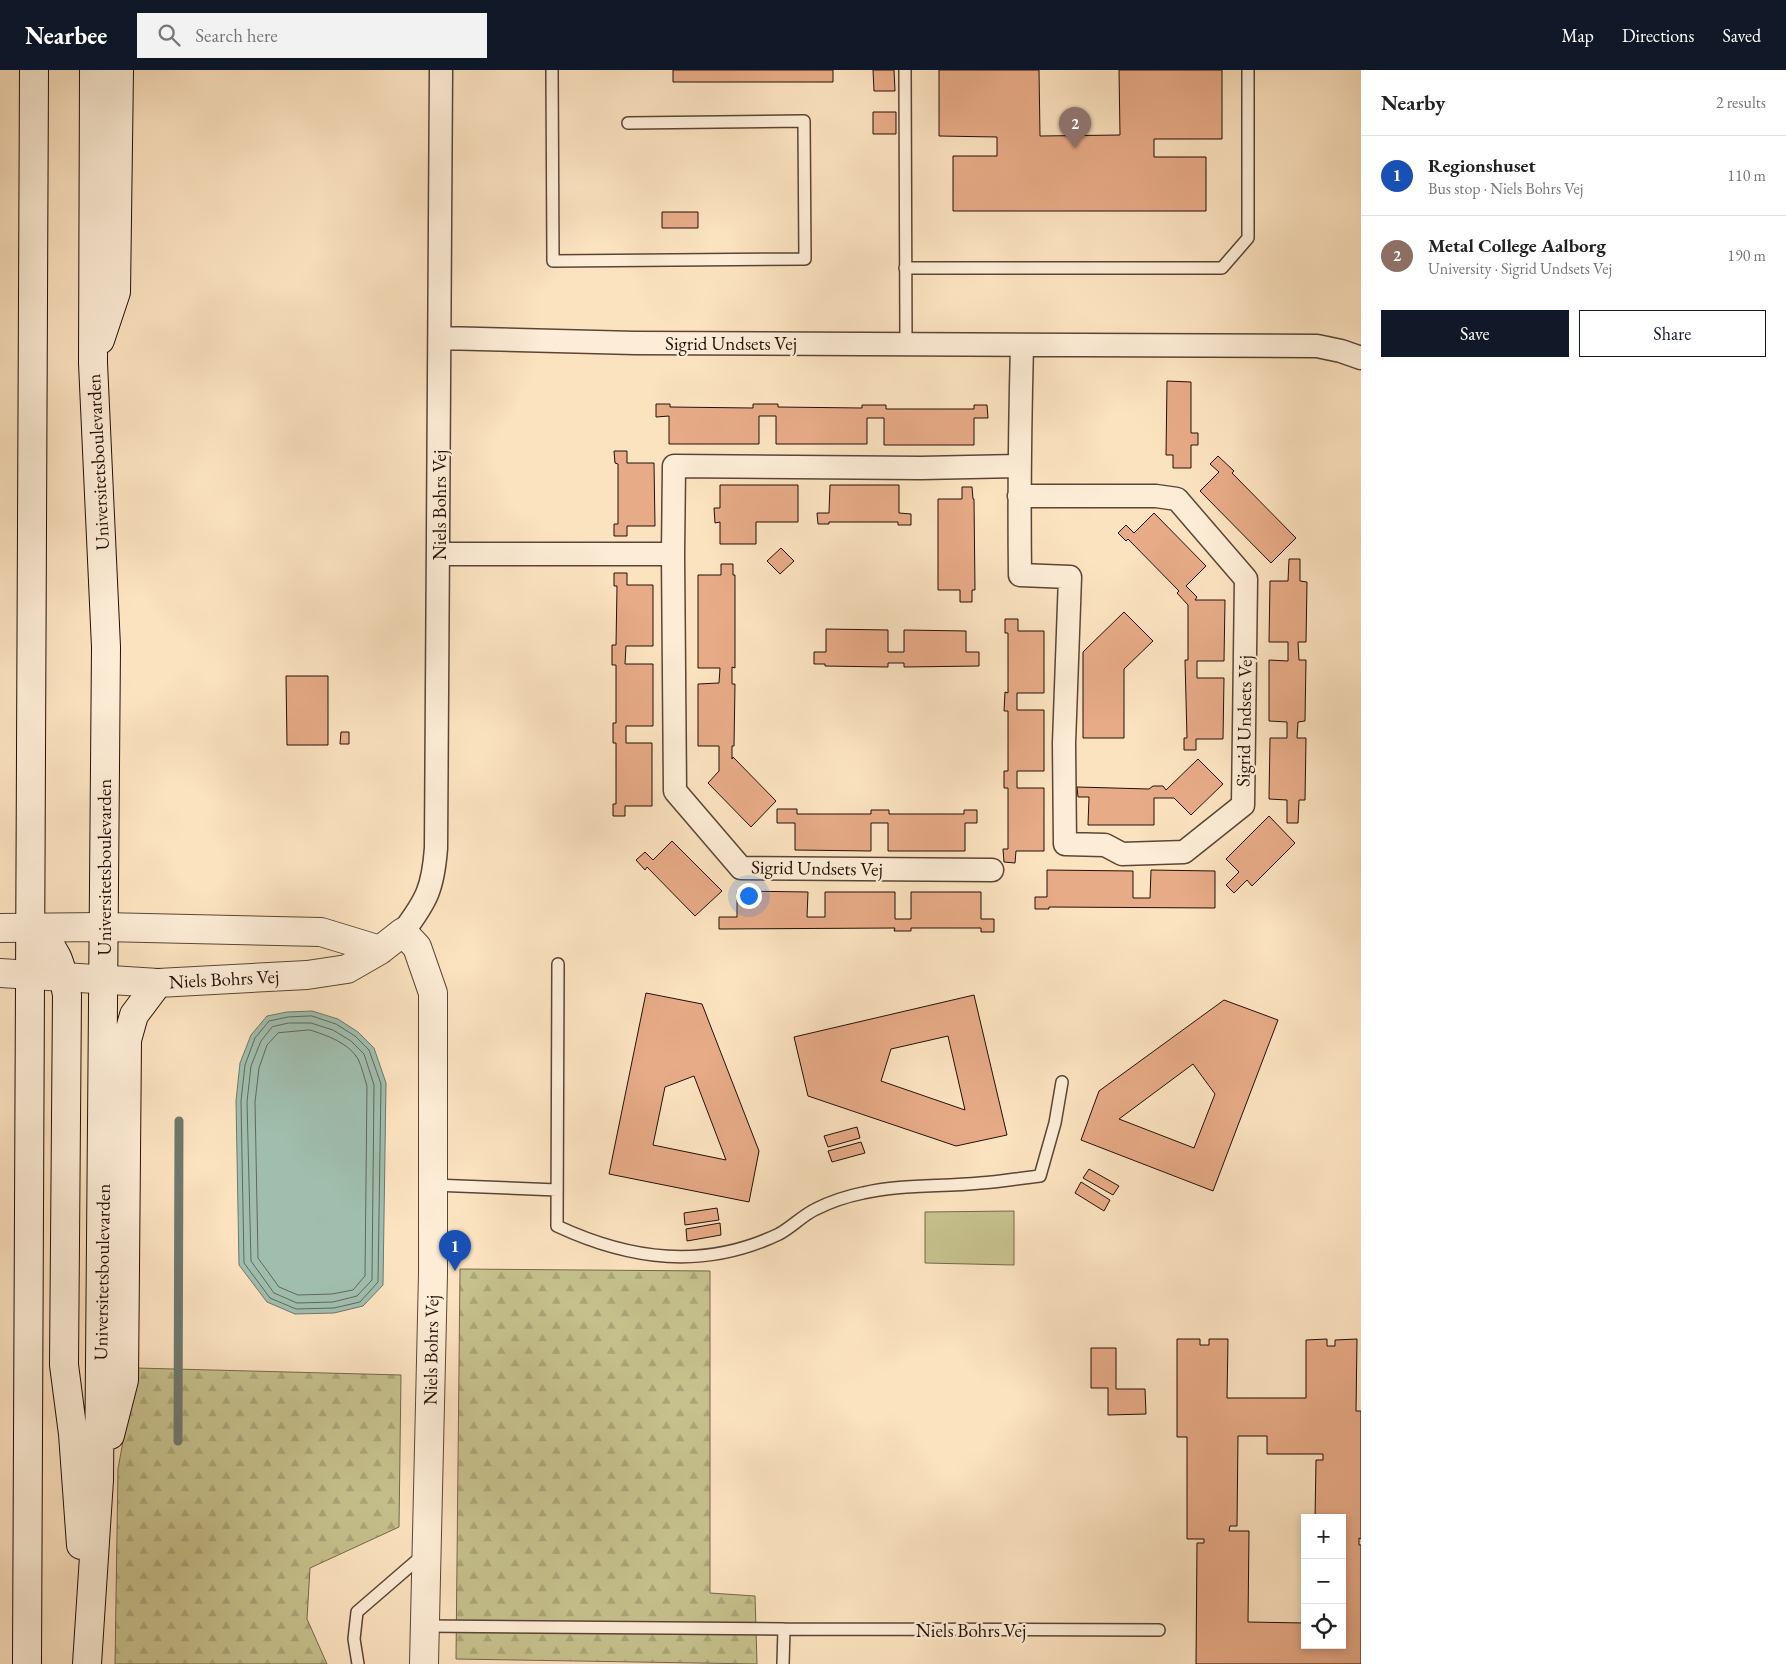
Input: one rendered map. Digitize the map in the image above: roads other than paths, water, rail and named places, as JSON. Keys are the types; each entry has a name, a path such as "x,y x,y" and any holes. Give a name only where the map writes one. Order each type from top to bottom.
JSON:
{"main road":[{"path":"27,1664 34,70"},
{"name":"Universitetsboulevarden","path":"87,1664 88,1628 100,1480 106,647 93,363 94,70"},
{"path":"93,363 116,292 118,70"},
{"path":"31,927 49,941 56,951 64,975 67,995 64,1365 73,1434 88,1628"},
{"path":"0,928 103,927 321,932 380,950"},
{"name":"Niels Bohrs Vej","path":"0,973 64,975 158,983 307,975 347,970 380,950 403,932 417,946 433,993 433,1185 428,1550 424,1664"},
{"path":"100,1480 124,1380 127,1040 134,1015 158,983"}],"street":[{"name":"Niels Bohrs Vej","path":"403,932 423,906 434,878 439,554 441,70"},
{"name":"Sigrid Undsets Vej","path":"440,338 635,343 1317,346 1361,358"},
{"name":"Sigrid Undsets Vej","path":"1019,496 1156,496 1177,499 1246,580 1243,804 1184,852 1122,854 1105,845 1065,844 1064,743 1070,577 1020,575 1018,466 1022,345"},
{"name":"Sigrid Undsets Vej","path":"992,870 741,868 675,791 672,554 674,466 920,468 1018,466"},
{"path":"439,554 672,554"}],"lane":[{"path":"552,70 553,261 805,259 804,121 628,123"},
{"path":"906,70 906,343"},
{"path":"905,268 1222,268 1248,238 1248,70"},
{"path":"558,964 557,1226 609,1246 651,1256 709,1255 747,1248 782,1233 816,1209 862,1193 923,1186 980,1184 1040,1176 1055,1123 1062,1082"},
{"path":"433,1185 557,1190"},
{"path":"358,1664 354,1639 357,1612 428,1550"},
{"name":"Niels Bohrs Vej","path":"424,1626 1159,1630"},
{"path":"783,1664 784,1629"}],"water":[{"path":"312,1011 338,1019 358,1032 374,1048 386,1083 383,1285 363,1306 334,1313 295,1314 267,1302 239,1265 236,1101 240,1063 251,1035 267,1016 287,1012"}],"waterway":[{"path":"178,1441 179,1121"}],"place":[{"name":"Metal College Aalborg","path":"1075,148"},
{"name":"Regionshuset","path":"455,1271"}]}
